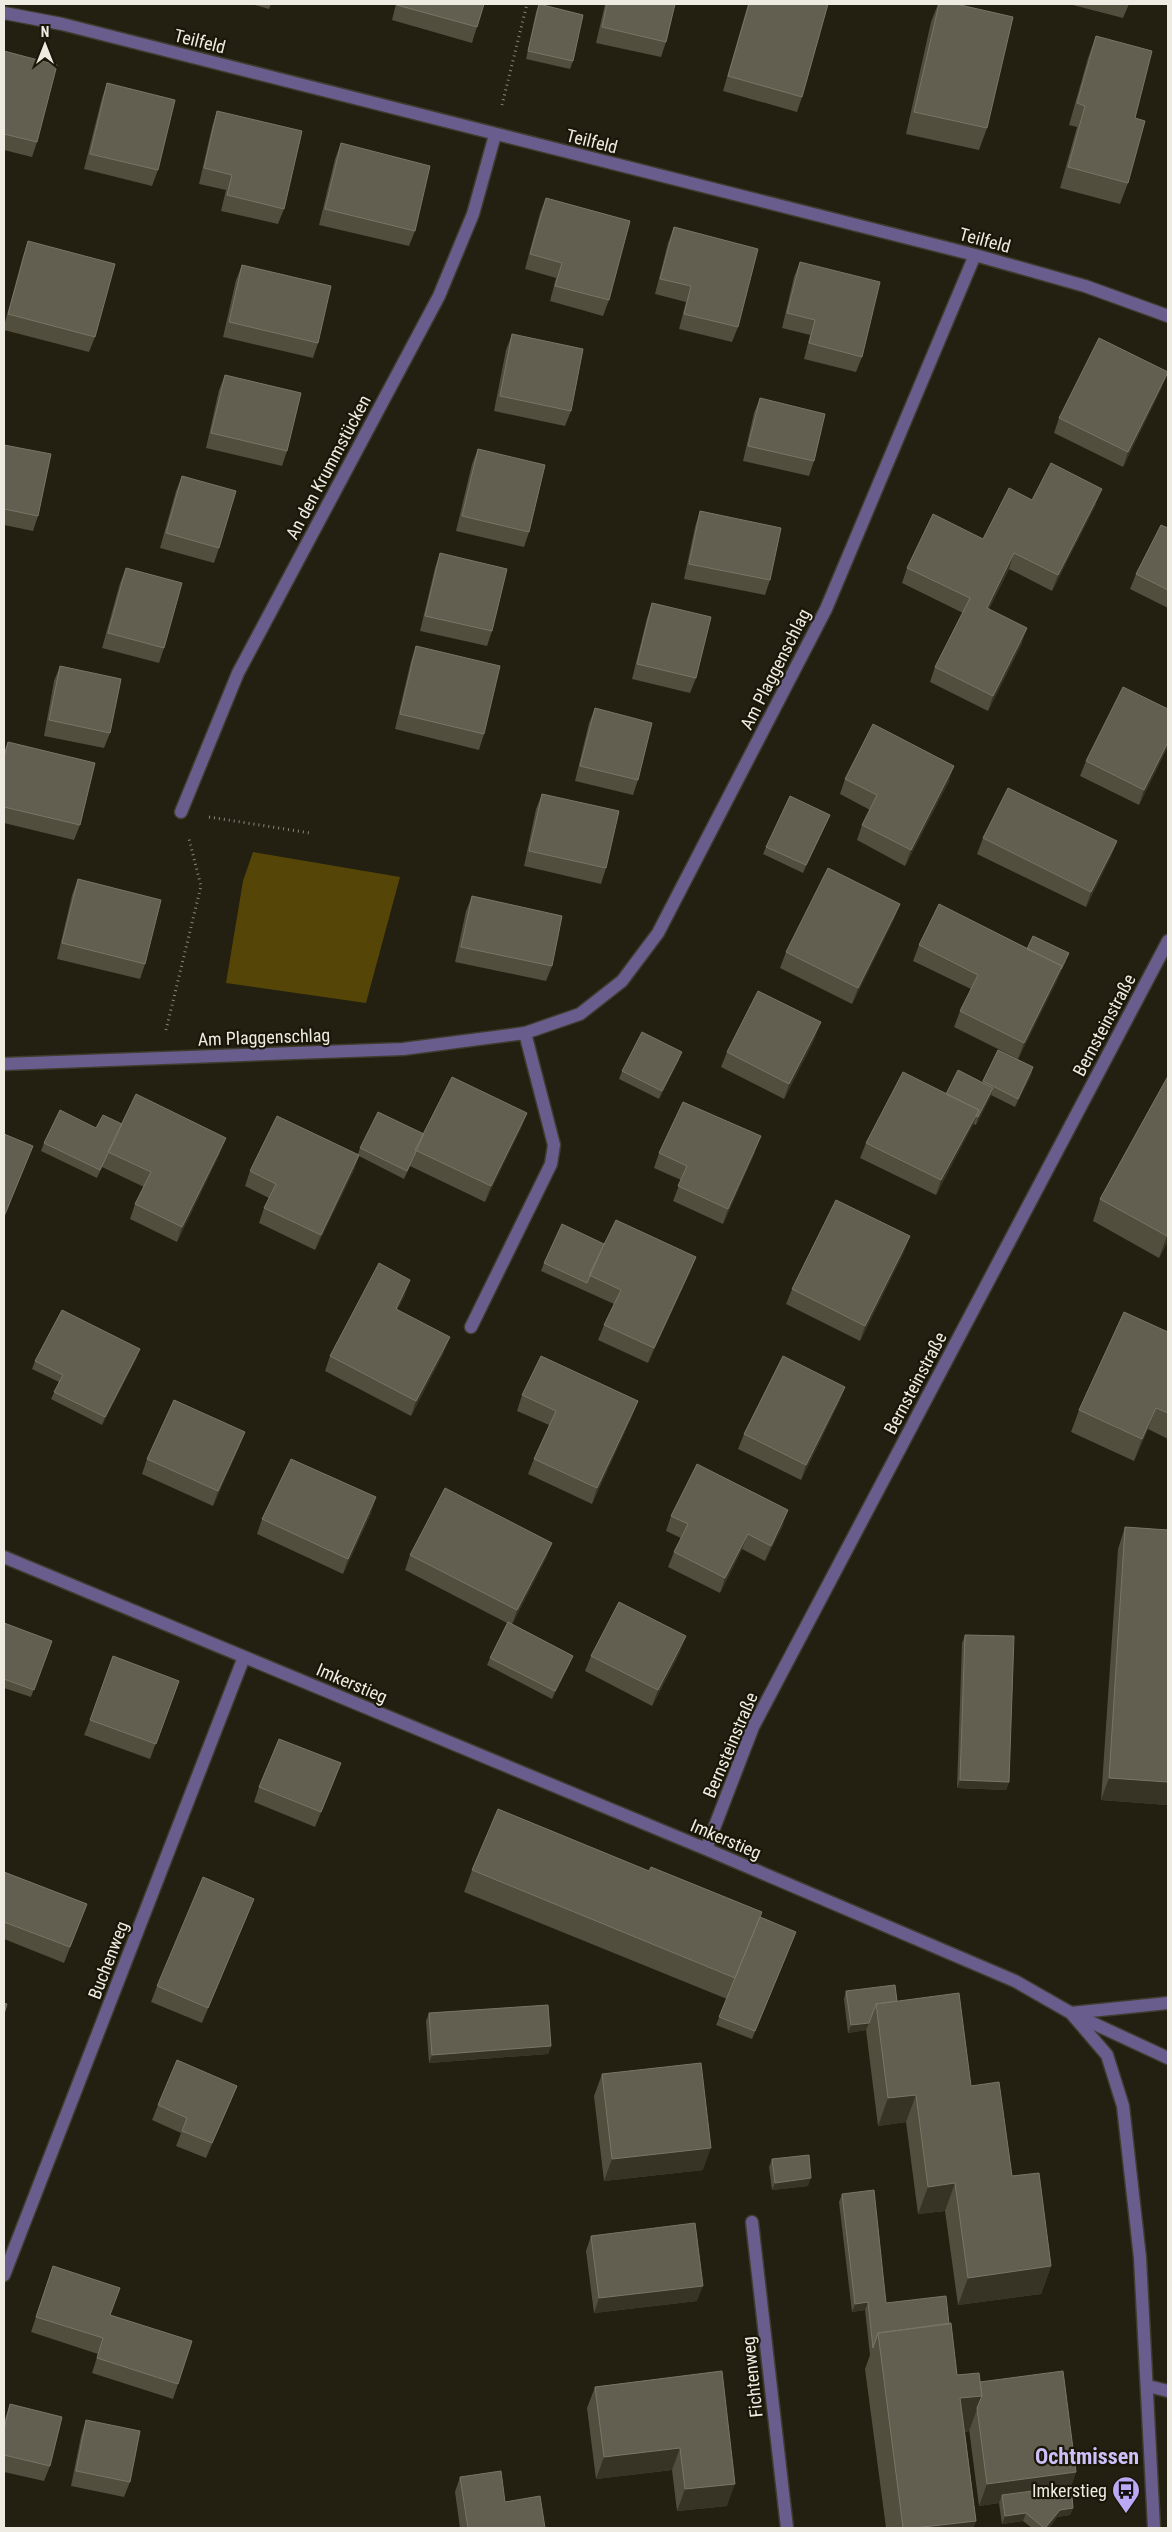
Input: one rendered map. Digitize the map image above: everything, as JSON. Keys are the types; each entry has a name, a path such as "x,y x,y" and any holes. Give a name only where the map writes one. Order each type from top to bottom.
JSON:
{"street":[{"name":"Teilfeld","path":"4,13 62,24 975,255 1086,286 1168,316"},
{"name":"An den Krummstücken","path":"182,812 238,673 439,296 473,214 495,135"},
{"name":"Am Plaggenschlag","path":"4,1064 403,1049 525,1033 580,1014 622,981 658,933 826,609 975,255"},
{"name":"Bernsteinstraße","path":"706,1849 753,1727 1168,941"},
{"path":"471,1327 552,1164 554,1145 525,1033"},
{"name":"Imkerstieg","path":"4,1558 706,1849 1015,1981 1071,2013 1107,2055 1123,2106 1140,2258 1154,2528"},
{"name":"Buchenweg","path":"4,2275 244,1657"},
{"path":"1071,2013 1168,2003"},
{"path":"1071,2013 1168,2058"},
{"name":"Fichtenweg","path":"752,2222 787,2528"},
{"path":"1148,2386 1168,2391"}],"path":[{"path":"495,135 527,4"},
{"path":"165,1058 166,1029 201,886 182,812 310,833"}],"shaded area":[{"path":"253,852 400,877 366,1003 226,983 243,881"}],"building":[{"path":"397,4 484,4 477,27"},
{"path":"539,4 583,15 573,61 528,51"},
{"path":"607,4 675,4 666,42 602,27"},
{"path":"749,4 828,4 802,97 728,76"},
{"path":"939,4 956,4 1013,17 987,128 914,112"},
{"path":"1096,36 1152,51 1135,118 1145,121 1128,183 1068,167 1085,106 1077,103"},
{"path":"4,51 57,65 37,142 4,134"},
{"path":"107,83 175,100 158,170 90,154"},
{"path":"217,111 302,131 284,209 227,195 232,175 204,168"},
{"path":"341,143 430,166 415,231 325,209"},
{"path":"546,198 630,221 609,300 555,286 562,263 530,254"},
{"path":"674,227 758,249 738,327 684,314 691,286 660,279"},
{"path":"28,241 115,264 95,337 8,314"},
{"path":"800,262 880,282 862,357 809,343 815,320 787,313"},
{"path":"242,265 331,286 318,343 229,322"},
{"path":"512,334 583,349 571,411 500,396"},
{"path":"1099,338 1168,372 1128,452 1059,418"},
{"path":"225,375 301,393 287,451 211,433"},
{"path":"760,398 825,414 814,461 748,446"},
{"path":"4,445 51,454 38,516 4,509"},
{"path":"478,449 545,465 529,532 462,516"},
{"path":"1051,463 1102,489 1058,575 1014,553 987,608 1027,628 993,696 935,667 970,598 907,568 933,514 983,539 1009,488 1032,500"},
{"path":"182,476 236,491 219,548 166,533"},
{"path":"700,511 781,528 770,580 689,564"},
{"path":"1161,525 1168,528 1168,590 1136,574"},
{"path":"440,553 507,569 492,631 425,616"},
{"path":"126,568 182,583 164,648 108,633"},
{"path":"652,603 711,617 696,678 637,664"},
{"path":"416,646 500,666 484,734 400,714"},
{"path":"60,666 121,679 110,733 49,720"},
{"path":"1123,687 1168,709 1168,742 1144,790 1086,761"},
{"path":"595,708 652,723 638,780 580,766"},
{"path":"873,724 954,766 911,850 862,825 877,795 845,779"},
{"path":"8,742 95,763 80,825 4,807 4,757"},
{"path":"1008,788 1117,841 1091,892 983,838"},
{"path":"542,794 619,811 606,868 529,851"},
{"path":"790,796 830,815 806,865 766,847"},
{"path":"828,868 900,904 858,988 786,952"},
{"path":"78,879 161,900 145,964 62,943"},
{"path":"472,896 562,916 552,966 461,947"},
{"path":"939,904 1062,966 1024,1043 960,1011 978,975 919,945"},
{"path":"1033,936 1069,953 1061,969 1062,966 1027,949"},
{"path":"758,991 821,1022 789,1084 727,1052"},
{"path":"642,1032 682,1052 662,1091 622,1071"},
{"path":"998,1050 1033,1067 1018,1099 983,1081"},
{"path":"958,1070 993,1088 978,1117 976,1116 979,1110 946,1094"},
{"path":"903,1072 979,1110 941,1180 866,1143"},
{"path":"1168,1076 1168,1234 1167,1236 1100,1199"},
{"path":"452,1077 527,1113 491,1186 415,1150"},
{"path":"136,1094 226,1138 182,1227 135,1204 151,1172 108,1152"},
{"path":"683,1102 761,1136 728,1209 678,1186 687,1166 659,1153"},
{"path":"60,1110 96,1128 103,1115 122,1124 100,1170 44,1143"},
{"path":"378,1112 424,1134 407,1171 360,1148"},
{"path":"277,1116 359,1155 321,1235 264,1208 276,1184 250,1171"},
{"path":"4,1134 33,1146 5,1214 4,1214"},
{"path":"836,1200 910,1236 865,1326 792,1289"},
{"path":"616,1220 696,1257 654,1348 604,1325 621,1290 589,1275"},
{"path":"562,1224 604,1244 587,1283 544,1263"},
{"path":"379,1263 410,1280 396,1309 450,1337 416,1401 330,1356"},
{"path":"62,1310 140,1349 105,1417 54,1392 63,1375 35,1361"},
{"path":"1124,1312 1168,1332 1168,1413 1156,1408 1142,1439 1079,1410"},
{"path":"541,1356 638,1401 597,1488 534,1459 556,1411 522,1395"},
{"path":"783,1356 845,1387 806,1465 744,1434"},
{"path":"174,1400 245,1432 218,1491 147,1459"},
{"path":"291,1459 376,1497 348,1559 262,1519"},
{"path":"697,1464 788,1510 771,1546 748,1534 725,1578 674,1552 688,1524 671,1516"},
{"path":"445,1488 552,1543 517,1610 410,1555"},
{"path":"1125,1527 1168,1530 1168,1782 1109,1778"},
{"path":"619,1602 686,1636 658,1690 591,1656"},
{"path":"508,1622 573,1656 555,1691 490,1658"},
{"path":"4,1623 52,1641 34,1690 4,1679"},
{"path":"965,1635 1014,1636 1009,1782 960,1780"},
{"path":"113,1656 179,1681 156,1744 90,1720"},
{"path":"279,1739 341,1763 321,1812 259,1787"},
{"path":"498,1809 649,1871 651,1867 762,1912 735,1978 472,1870"},
{"path":"4,1872 87,1904 70,1947 4,1922"},
{"path":"203,1877 254,1899 208,2008 157,1986"},
{"path":"760,1917 796,1932 755,2031 719,2017"},
{"path":"895,1985 897,2001 876,2004 869,2023 851,2025 846,1991"},
{"path":"959,1993 971,2086 999,2082 1012,2176 1039,2173 1051,2266 968,2278 955,2183 928,2187 916,2095 888,2098 876,2004"},
{"path":"4,2003 7,2004 4,2014"},
{"path":"548,2005 551,2046 432,2055 429,2013"},
{"path":"177,2060 237,2086 212,2143 182,2131 187,2118 158,2105"},
{"path":"701,2063 711,2148 612,2159 602,2074"},
{"path":"809,2155 811,2178 775,2183 772,2159"},
{"path":"874,2190 886,2303 946,2296 949,2324 878,2333 873,2348 868,2302 855,2304 842,2194"},
{"path":"695,2223 703,2286 599,2298 591,2236"},
{"path":"53,2266 120,2288 110,2315 192,2341 178,2384 97,2358 103,2338 36,2317"},
{"path":"951,2323 957,2375 979,2373 982,2396 960,2398 976,2521 903,2528 878,2333"},
{"path":"722,2371 735,2484 685,2489 680,2448 604,2457 595,2387"},
{"path":"1063,2371 1076,2472 987,2484 977,2408 982,2396 980,2382"},
{"path":"10,2404 62,2417 50,2466 4,2455 4,2429"},
{"path":"86,2420 140,2431 130,2482 76,2471"},
{"path":"501,2471 505,2502 540,2496 545,2528 468,2528 460,2477"},
{"path":"1071,2486 1073,2508 1060,2510 1045,2528 1026,2513 1005,2516 1002,2495"}],"place":[{"name":"Imkerstieg","path":"1126,2514"}],"district":[{"name":"Ochtmissen","path":"1087,2456"}]}
